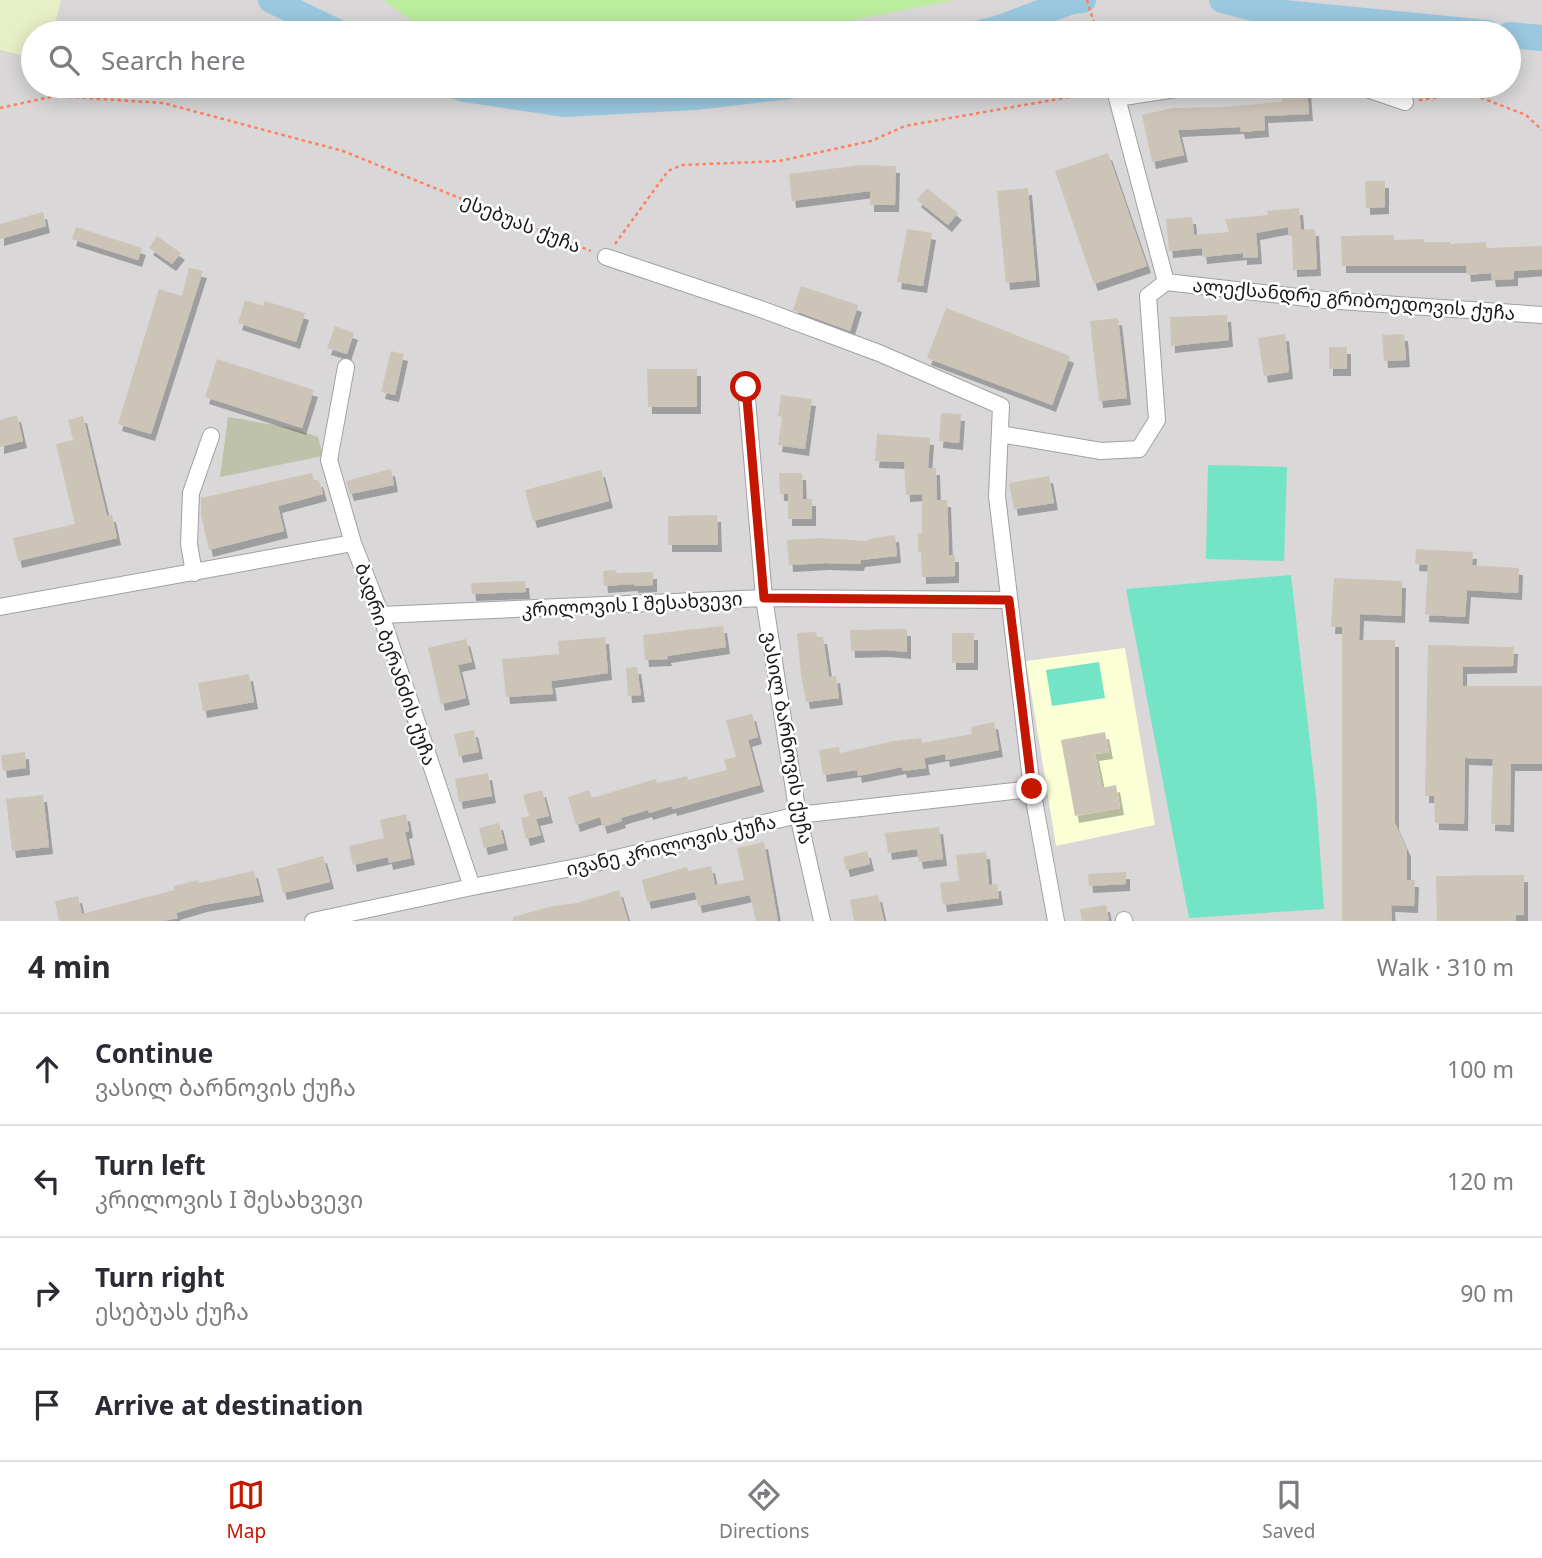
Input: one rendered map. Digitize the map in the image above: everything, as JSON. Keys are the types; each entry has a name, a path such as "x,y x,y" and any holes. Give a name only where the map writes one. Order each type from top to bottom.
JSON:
{"street":[{"path":"1000,434 1101,451 1139,449 1157,420 1148,296 1166,282 1117,98"},
{"path":"1393,98 1405,102"},
{"name":"ესებუას ქუჩა","path":"606,257 758,308 879,353 1001,406 997,496 1032,789 1056,921"},
{"name":"ალექსანდრე გრიბოედოვის ქუჩა","path":"1166,282 1325,300 1542,315"},
{"path":"346,368 329,460 353,543"},
{"name":"ვასილ ბარნოვის ქუჩა","path":"746,387 764,598 799,815 821,921"},
{"path":"194,573 189,544 191,493 211,436"},
{"name":"ბადრი ბერანძის ქუჩა","path":"0,607 353,543 381,615 472,887"},
{"name":"კრილოვის I შესახვევი","path":"381,615 764,598 1009,600"},
{"name":"ივანე კრილოვის ქუჩა","path":"313,921 587,865 799,815 1032,789"}],"path":[{"path":"1087,0 1093,21"},
{"name":"ესებუას ქუჩა","path":"0,108 46,98"},
{"name":"ესებუას ქუჩა","path":"86,98 163,103 343,151 606,257"},
{"path":"606,257 668,171 682,165 779,161 871,141 905,126 1064,98"},
{"path":"1405,102 1433,98"},
{"path":"1481,98 1526,116 1542,130"}],"shaded area":[{"path":"0,0 1542,0 1542,921 0,921"},
{"path":"0,0 61,0 56,21 21,21 21,55 0,50"},
{"path":"228,417 292,428 318,437 323,456 220,477"},
{"path":"1125,648 1155,825 1056,846 1026,661"}],"green space":[{"path":"383,0 955,0 848,21 412,21"},
{"path":"1208,465 1287,467 1284,561 1206,559"},
{"path":"1291,575 1316,796 1324,909 1189,918 1126,589"},
{"path":"1099,662 1105,698 1052,706 1046,670"}],"building":[{"path":"1282,98 1308,98 1309,114 1264,116 1265,130 1241,132 1240,127 1178,130 1184,155 1152,162 1142,115 1173,108 1282,102"},
{"path":"1108,153 1147,266 1094,284 1055,171"},
{"path":"861,165 896,166 895,205 870,205 870,191 792,201 789,174"},
{"path":"1365,181 1385,181 1385,207 1366,208"},
{"path":"927,188 958,213 948,225 917,200"},
{"path":"1028,188 1036,280 1006,283 997,191"},
{"path":"1299,208 1301,230 1315,229 1317,269 1293,270 1292,236 1289,236 1288,227 1256,233 1258,257 1243,258 1243,253 1203,257 1202,248 1169,251 1166,219 1192,217 1194,235 1229,232 1225,219 1268,215 1267,211"},
{"path":"43,212 46,226 0,239 0,224"},
{"path":"76,227 142,248 138,260 72,239"},
{"path":"907,229 932,233 923,286 897,282"},
{"path":"1394,235 1394,240 1424,239 1424,242 1450,244 1486,242 1487,248 1542,246 1542,269 1514,271 1514,279 1492,280 1491,273 1467,275 1466,266 1342,266 1341,236"},
{"path":"157,236 181,253 172,264 149,248"},
{"path":"189,268 203,271 151,434 118,424 159,289 182,296"},
{"path":"801,286 858,305 850,331 793,310"},
{"path":"245,300 263,306 265,301 305,313 296,342 238,323"},
{"path":"946,308 1070,356 1052,405 927,358"},
{"path":"1227,315 1229,340 1171,346 1170,317"},
{"path":"1118,318 1127,398 1099,401 1090,321"},
{"path":"335,326 354,333 347,354 327,348"},
{"path":"1285,334 1289,372 1264,376 1258,338"},
{"path":"1404,334 1406,360 1384,361 1382,335"},
{"path":"1329,347 1347,347 1347,369 1329,369"},
{"path":"391,351 404,354 395,395 381,392"},
{"path":"217,359 314,390 302,428 205,397"},
{"path":"647,369 697,369 697,407 648,407"},
{"path":"781,395 812,399 805,449 778,445 782,417 778,416"},
{"path":"941,413 961,414 959,443 939,441"},
{"path":"17,415 23,441 0,447 0,420"},
{"path":"83,416 107,516 112,515 117,538 18,561 13,538 75,524 56,444 73,440 68,420"},
{"path":"877,434 930,438 928,468 936,468 937,500 947,500 949,555 955,555 955,576 922,577 918,533 922,533 922,494 906,495 904,462 875,461"},
{"path":"391,469 394,485 350,494 346,481"},
{"path":"601,470 609,501 533,521 525,490"},
{"path":"312,473 314,481 319,480 323,494 278,506 284,531 209,550 201,515 201,498"},
{"path":"779,473 802,473 803,499 812,499 812,519 788,519 788,494 780,494"},
{"path":"1049,476 1054,503 1014,509 1009,483"},
{"path":"717,515 718,545 668,545 668,516"},
{"path":"895,535 897,556 861,560 860,564 789,565 787,540 820,538 868,541"},
{"path":"1416,549 1473,552 1472,565 1519,568 1518,593 1467,590 1465,617 1425,615 1428,565 1415,564"},
{"path":"616,570 617,573 653,572 653,585 604,586 603,571"},
{"path":"1334,578 1402,581 1401,616 1360,614 1359,640 1395,640 1395,823 1407,850 1407,880 1415,880 1414,906 1391,905 1392,921 1342,921 1342,627 1331,627"},
{"path":"525,581 526,592 472,594 471,583"},
{"path":"723,626 726,647 667,656 668,659 645,660 643,635"},
{"path":"907,629 907,652 851,651 850,630"},
{"path":"816,632 817,637 823,637 829,677 836,676 839,698 806,702 797,633"},
{"path":"952,633 974,633 974,663 952,663"},
{"path":"605,637 608,673 551,681 553,694 506,697 502,659 559,654 558,641"},
{"path":"466,639 472,662 458,665 466,698 441,704 428,648"},
{"path":"1428,645 1514,647 1513,666 1463,667 1463,686 1542,686 1542,764 1511,764 1510,825 1491,824 1493,759 1465,758 1464,824 1435,823 1434,796 1425,796"},
{"path":"637,667 641,695 628,696 626,668"},
{"path":"249,674 254,702 203,711 198,683"},
{"path":"752,714 758,737 748,740 760,785 673,809 672,806 649,813 648,810 603,827 600,817 576,825 568,797 589,790 592,798 656,779 657,783 687,776 688,780 727,770 724,760 736,757 726,720"},
{"path":"994,722 999,750 946,760 945,754 924,758 926,768 903,771 902,767 858,776 857,770 823,775 819,750 839,747 840,753 921,738 922,743 972,734 971,727"},
{"path":"474,730 479,752 459,756 454,734"},
{"path":"1105,732 1109,752 1095,754 1102,788 1116,785 1120,808 1075,816 1061,740"},
{"path":"25,752 26,768 3,771 1,755"},
{"path":"488,773 492,796 459,802 455,779"},
{"path":"542,790 549,816 536,819 541,835 526,839 521,818 529,816 523,795"},
{"path":"43,795 49,847 12,851 6,799"},
{"path":"406,814 409,831 405,832 411,858 389,863 388,857 353,865 349,846 384,838 380,820"},
{"path":"499,823 504,843 484,848 479,828"},
{"path":"939,827 943,859 919,862 917,849 888,853 885,833"},
{"path":"764,842 778,921 756,921 750,895 698,906 695,892 647,902 642,880 687,867 688,871 711,866 715,885 744,880 737,848"},
{"path":"867,851 870,864 846,870 843,857"},
{"path":"986,852 989,885 997,884 999,898 943,905 940,883 959,881 956,855"},
{"path":"323,856 330,882 283,893 277,869"},
{"path":"254,871 260,895 203,905 176,913 178,918 162,921 59,921 55,901 78,896 82,914 174,890 174,886 198,880 199,883"},
{"path":"1126,872 1126,884 1089,886 1088,874"},
{"path":"1524,875 1524,915 1516,915 1516,921 1437,921 1436,876"},
{"path":"619,890 628,921 513,921 513,917 553,906 577,903"},
{"path":"878,895 884,921 854,921 850,900"},
{"path":"1106,905 1109,921 1082,921 1080,909"}],"waterway":[{"path":"271,0 314,21"},
{"path":"1018,21 1072,1 1083,0"},
{"path":"1222,0 1264,11 1365,21"},
{"path":"1521,36 1542,38"},
{"path":"524,98 564,104 676,98"}],"route":[{"path":"746,387 764,598 1009,600 1032,789"}]}
